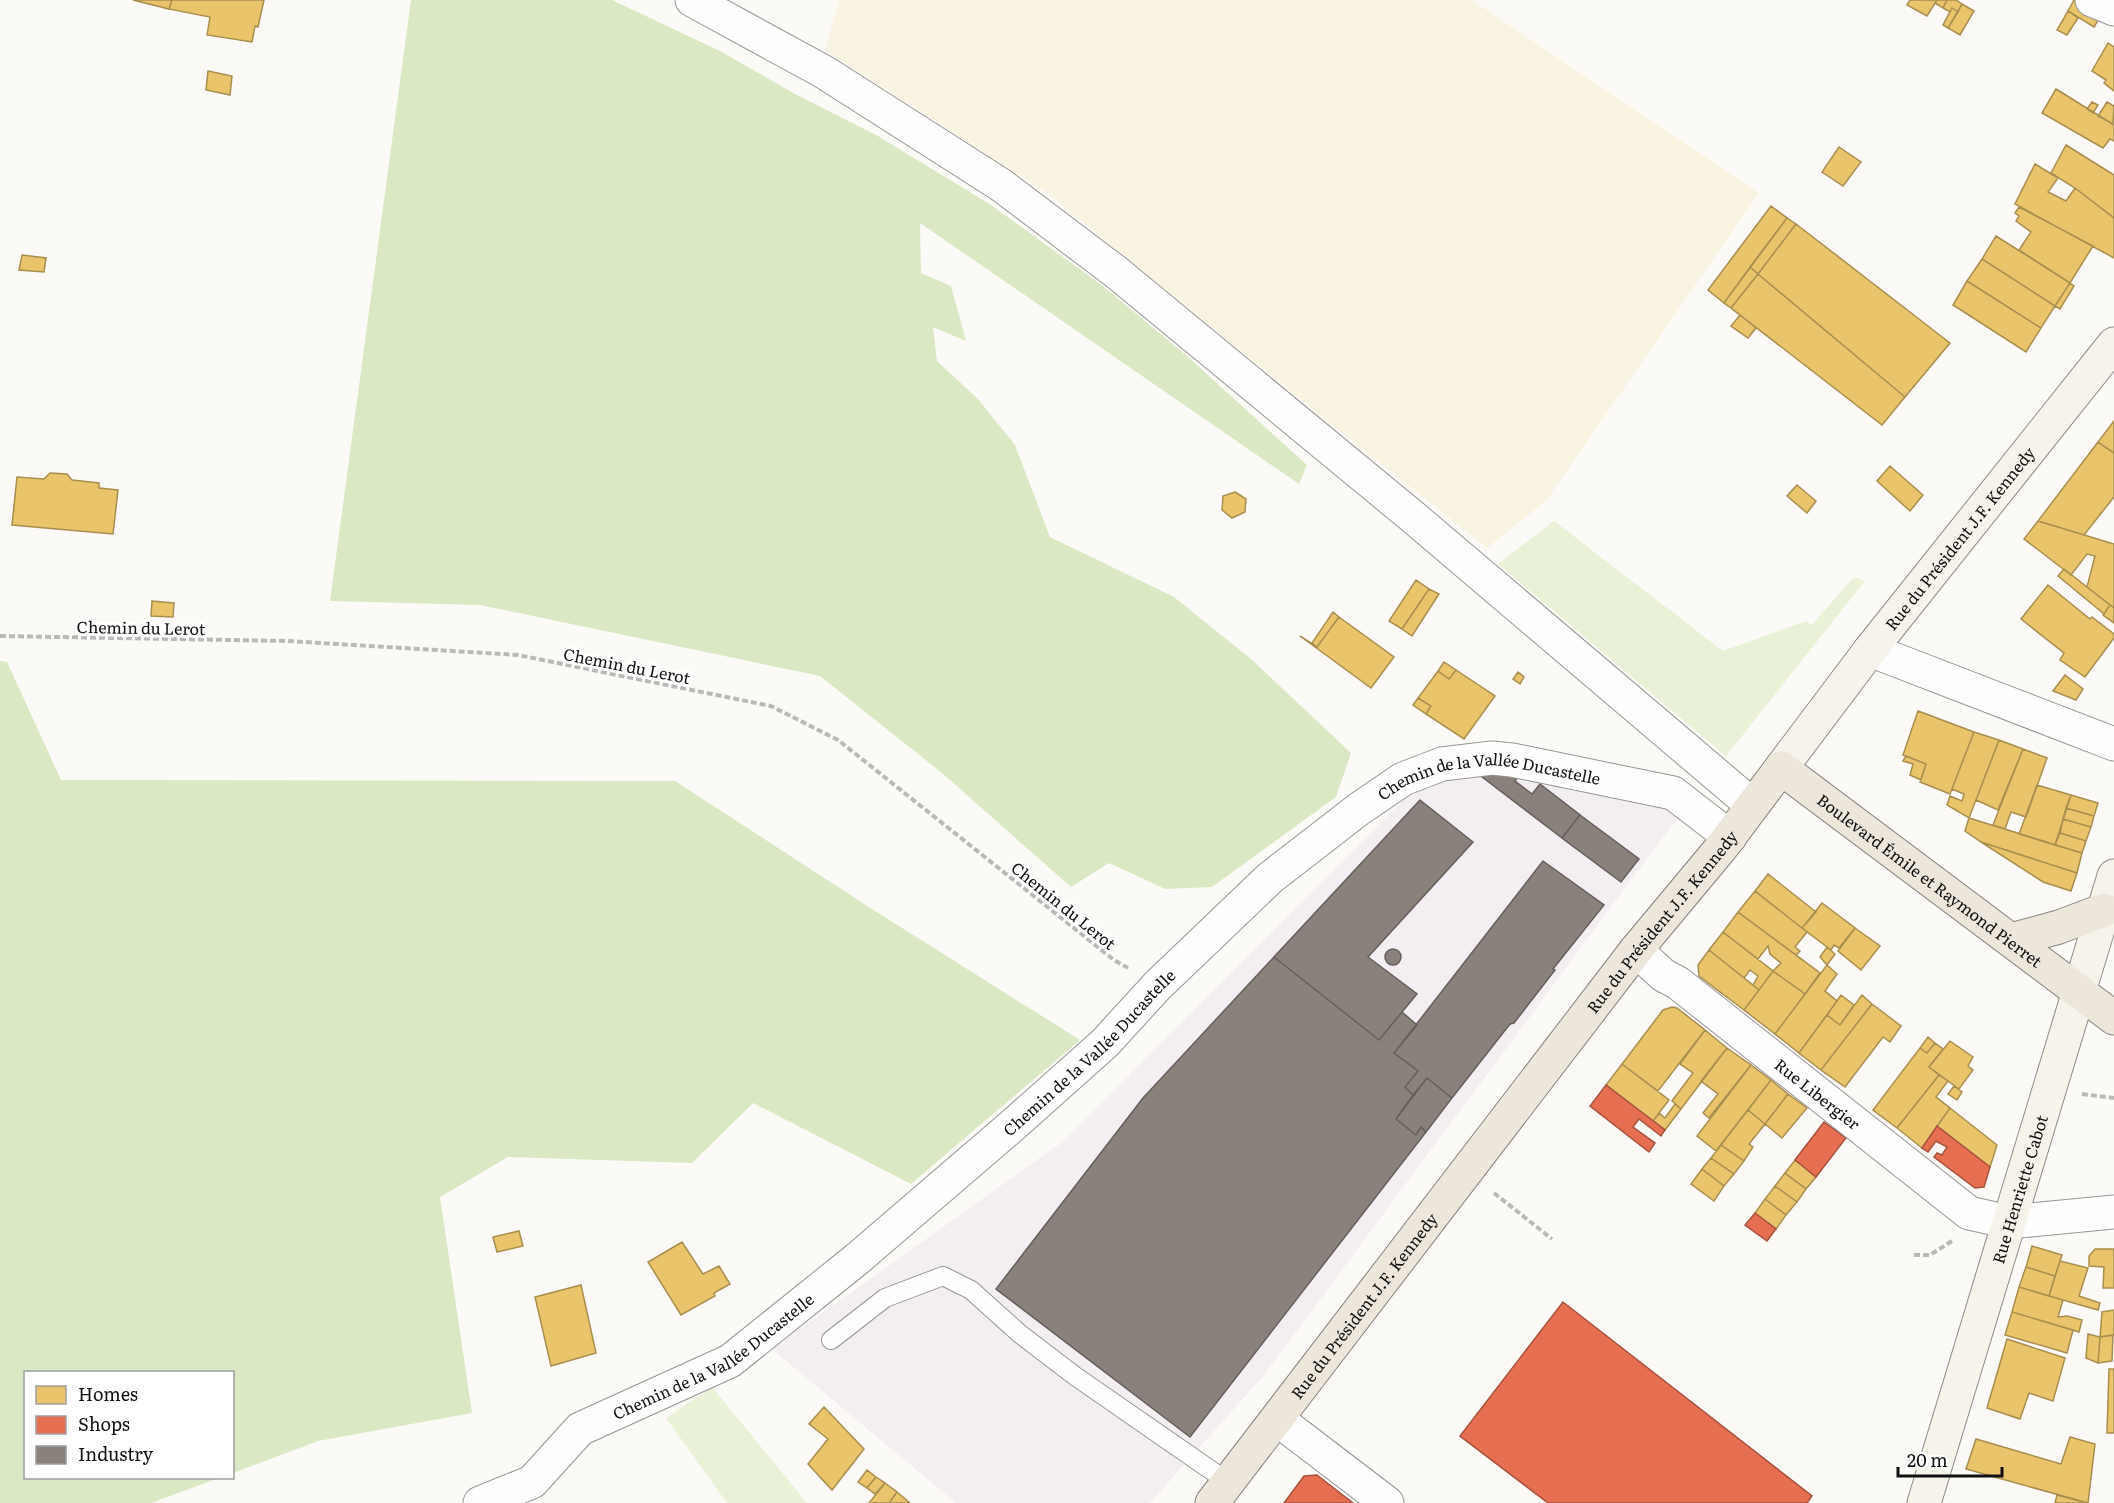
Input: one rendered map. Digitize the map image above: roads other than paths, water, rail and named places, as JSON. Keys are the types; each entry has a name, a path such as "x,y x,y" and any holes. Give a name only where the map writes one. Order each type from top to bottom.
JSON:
{"main road":[{"name":"Rue du Président J.F. Kennedy","path":"1220,1493 1636,950 1730,837 1781,768"},
{"name":"Boulevard Émile et Raymond Pierret","path":"1781,768 2114,1018"},
{"path":"2011,940 2060,927 2104,910"},
{"name":"Boulevard Émile et Raymond Pierret","path":"2079,991 2114,1034"}],"street":[{"path":"692,0 824,72 1000,185 1107,265 1422,525 1752,805"},
{"path":"2092,0 2114,9"},
{"name":"Rue du Président J.F. Kennedy","path":"1781,768 1870,650 2114,344"},
{"path":"1870,650 2114,744"},
{"name":"Chemin de la Vallée Ducastelle","path":"480,1503 532,1482 580,1429 729,1361 857,1259 1013,1125 1105,1042 1157,986 1270,878 1359,809 1403,779 1442,764 1492,758 1512,760 1674,793 1730,837"},
{"name":"Rue Henriette Cabot","path":"1924,1503 2114,876"},
{"name":"Rue Libergier","path":"1636,950 1664,975 1678,983 1969,1213 2009,1222 2114,1212"},
{"path":"1277,1419 1387,1503"}],"lane":[{"path":"831,1340 885,1298 943,1276 971,1290 1020,1334 1121,1410 1220,1493"}]}
